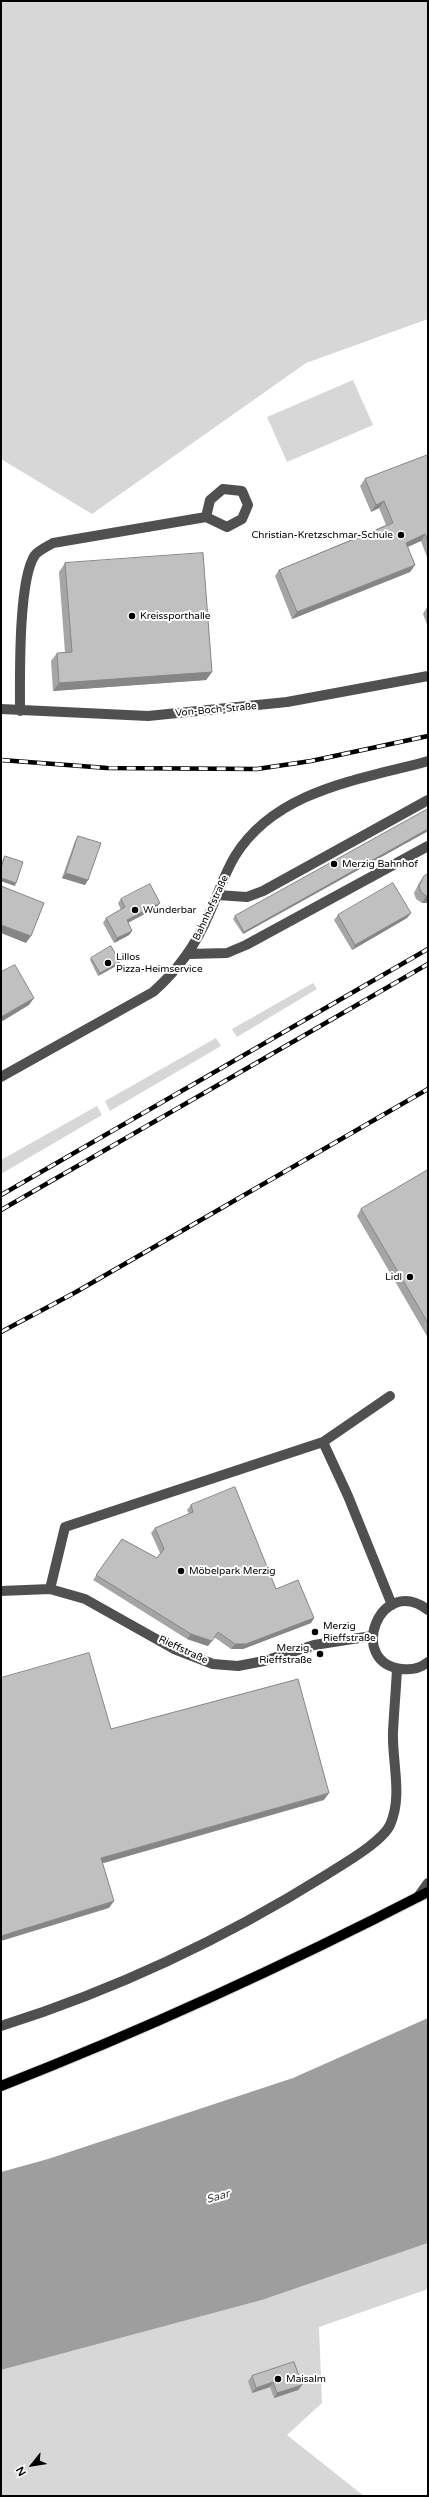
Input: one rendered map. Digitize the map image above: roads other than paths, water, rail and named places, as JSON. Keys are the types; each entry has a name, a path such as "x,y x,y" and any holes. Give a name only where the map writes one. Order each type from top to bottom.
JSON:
{"main road":[{"path":"1,2086 105,2045 242,1984 428,1892"}],"street":[{"path":"20,711 20,633 29,572 35,555 53,543 206,517"},
{"name":"Von-Boch-Straße","path":"1,709 148,716 287,702 428,676"},
{"name":"Bahnhofstraße","path":"1,1077 153,992 189,954 235,856 254,831 289,804 317,792 428,761"},
{"path":"217,895 247,897 263,891 428,800"},
{"path":"189,954 227,953 246,945 428,846"},
{"path":"50,1590 65,1527 323,1442 390,1396"},
{"path":"323,1442 348,1496 392,1605"},
{"name":"Rieffstraße","path":"1,1591 50,1590 85,1599 174,1649 213,1664 238,1666 264,1661 314,1645 372,1636"},
{"path":"427,1664 417,1668 397,1669 387,1664 379,1657 372,1636 377,1618 392,1605 402,1602 412,1602 428,1610"},
{"path":"1,2026 158,1967 215,1940 290,1897 361,1853 389,1826 397,1806 393,1733 397,1669"},
{"path":"418,1898 428,1883"}],"water":[{"name":"Saar","path":"428,2018 428,2243 262,2300 1,2370 1,2172 48,2159 293,2078"}],"railway":[{"path":"1,760 107,768 257,769 311,761 428,736"},
{"path":"1,1195 428,949"},
{"path":"1,1210 428,964"},
{"path":"1,1332 76,1292 428,1089"}],"place":[{"name":"Christian-Kretzschmar-Schule","path":"401,535"},
{"name":"Kreissporthalle","path":"132,616"},
{"name":"Merzig Bahnhof","path":"334,864"},
{"name":"Wunderbar","path":"135,910"},
{"name":"Lillos Pizza-Heimservice","path":"108,963"},
{"name":"Lidl","path":"410,1277"},
{"name":"Möbelpark Merzig","path":"181,1571"},
{"name":"Merzig Rieffstraße","path":"315,1632"},
{"name":"Merzig, Rieffstraße","path":"320,1654"},
{"name":"Maisalm","path":"278,2379"}]}
